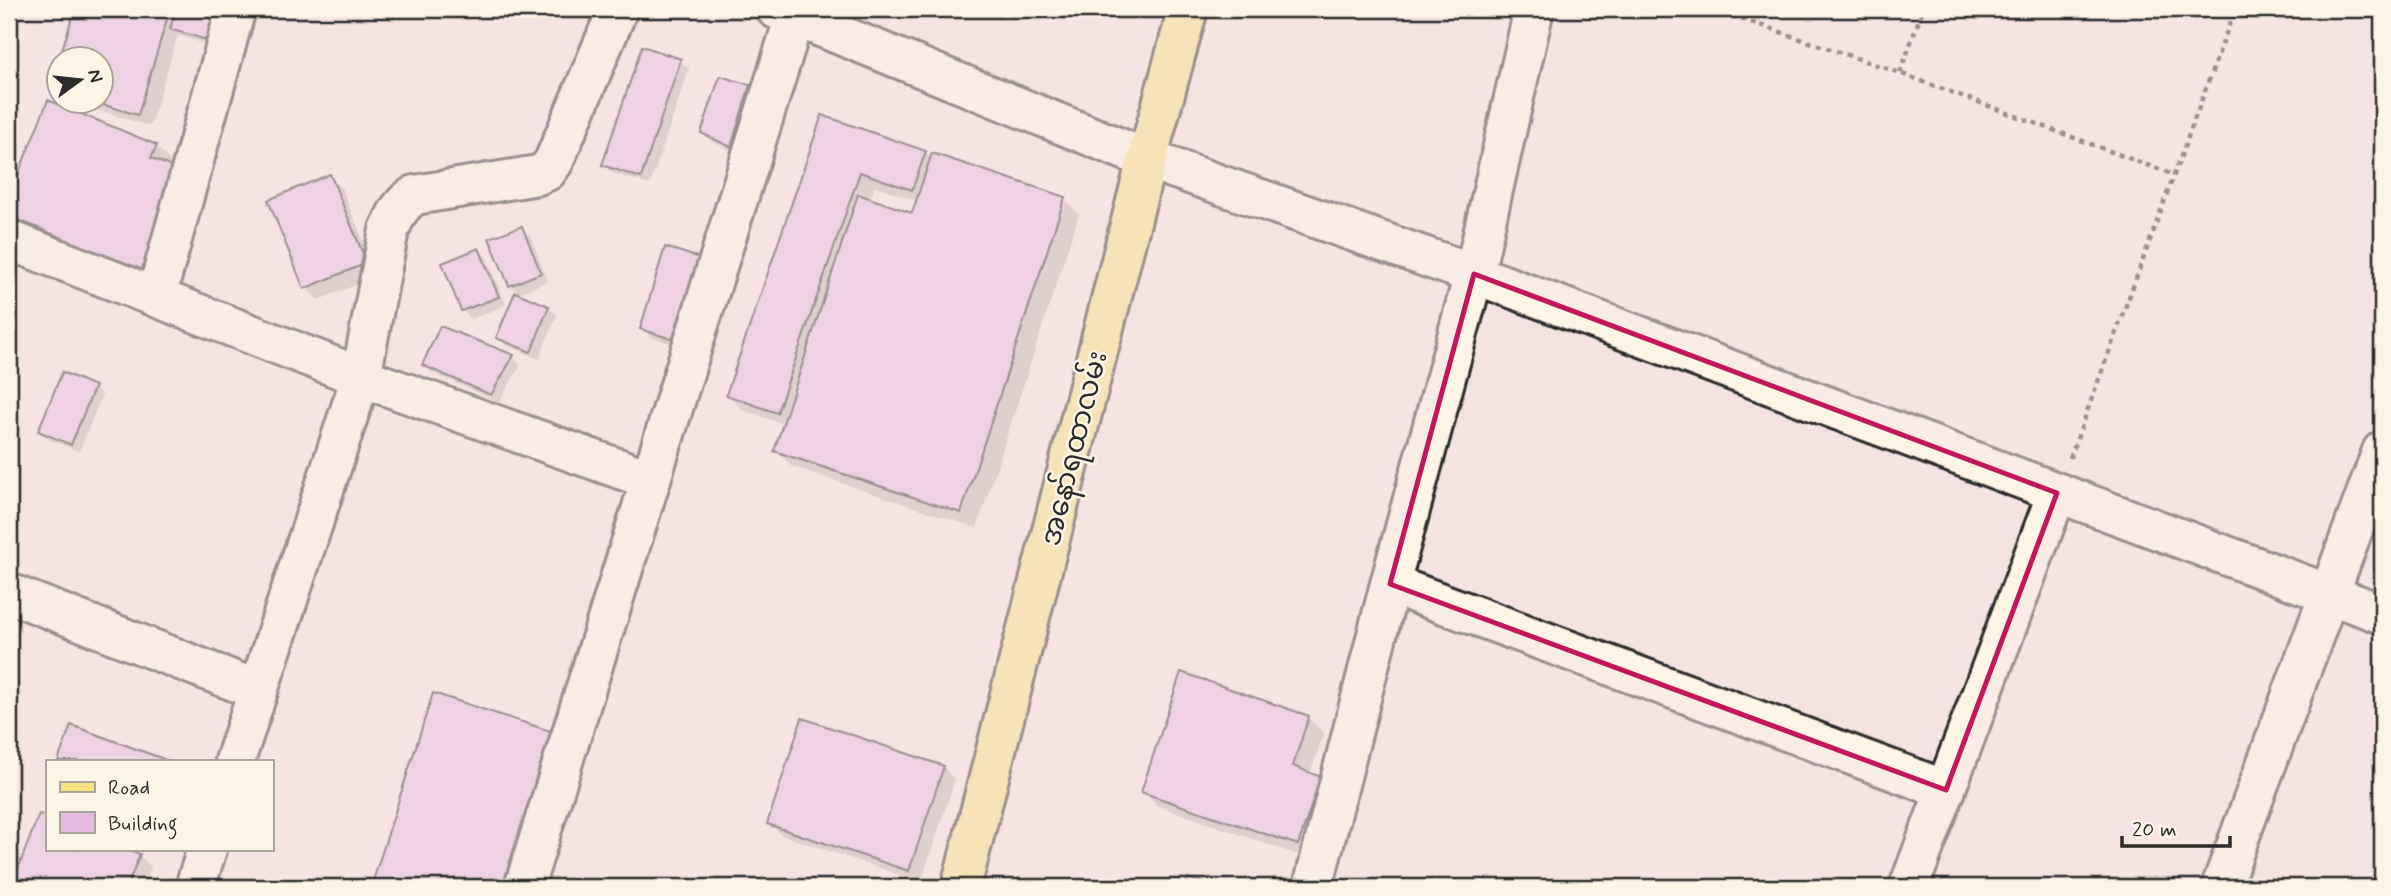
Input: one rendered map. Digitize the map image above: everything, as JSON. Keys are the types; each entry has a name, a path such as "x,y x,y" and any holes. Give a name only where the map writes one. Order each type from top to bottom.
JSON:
{"main road":[{"name":"အနော်ရထာလမ်း","path":"961,887 1147,159 1188,9"}],"street":[{"path":"156,297 236,9"},
{"path":"234,760 361,377 389,230 403,202 415,195 538,175 547,171 554,162 618,9"},
{"path":"1324,884 1390,584 1474,274 1534,9"},
{"path":"524,887 651,480 786,12 1147,159 1474,274 2382,614"},
{"path":"9,240 361,377 651,480"},
{"path":"2221,887 2382,451"},
{"path":"1909,887 2057,493"},
{"path":"1390,584 1946,790"},
{"path":"9,593 257,690"},
{"path":"195,887 207,850"}],"path":[{"path":"1713,9 1900,73 2174,174"},
{"path":"1900,73 1923,9"},
{"path":"2057,493 2235,9"}],"highlighted area":[{"path":"1474,274 2057,493 1946,790 1390,584"}],"building":[{"path":"75,9 170,9 138,115 116,108 116,46 63,46"},
{"path":"176,9 225,9 213,42 170,29"},
{"path":"642,46 681,59 641,178 602,165"},
{"path":"720,76 750,85 731,147 701,133"},
{"path":"46,105 46,116 87,116 157,145 151,158 183,172 142,271 9,216 9,197"},
{"path":"822,115 926,151 912,190 860,172 777,413 726,395"},
{"path":"932,153 1065,197 961,513 774,451 858,194 912,213"},
{"path":"330,174 367,263 304,289 268,200"},
{"path":"522,226 541,273 509,286 489,238"},
{"path":"665,247 700,258 675,340 640,329"},
{"path":"479,248 499,297 461,311 442,263"},
{"path":"515,292 549,306 531,352 496,338"},
{"path":"440,326 514,355 491,395 422,365"},
{"path":"62,372 95,386 71,445 38,431"},
{"path":"1181,672 1309,716 1293,766 1321,777 1298,845 1141,792"},
{"path":"433,693 556,733 507,887 371,887"},
{"path":"802,718 944,766 909,871 767,824"},
{"path":"71,725 166,760 58,760"},
{"path":"39,814 46,817 46,850 130,850 140,854 127,887 11,887"},
{"path":"1188,878 1219,887 1185,887"}]}
